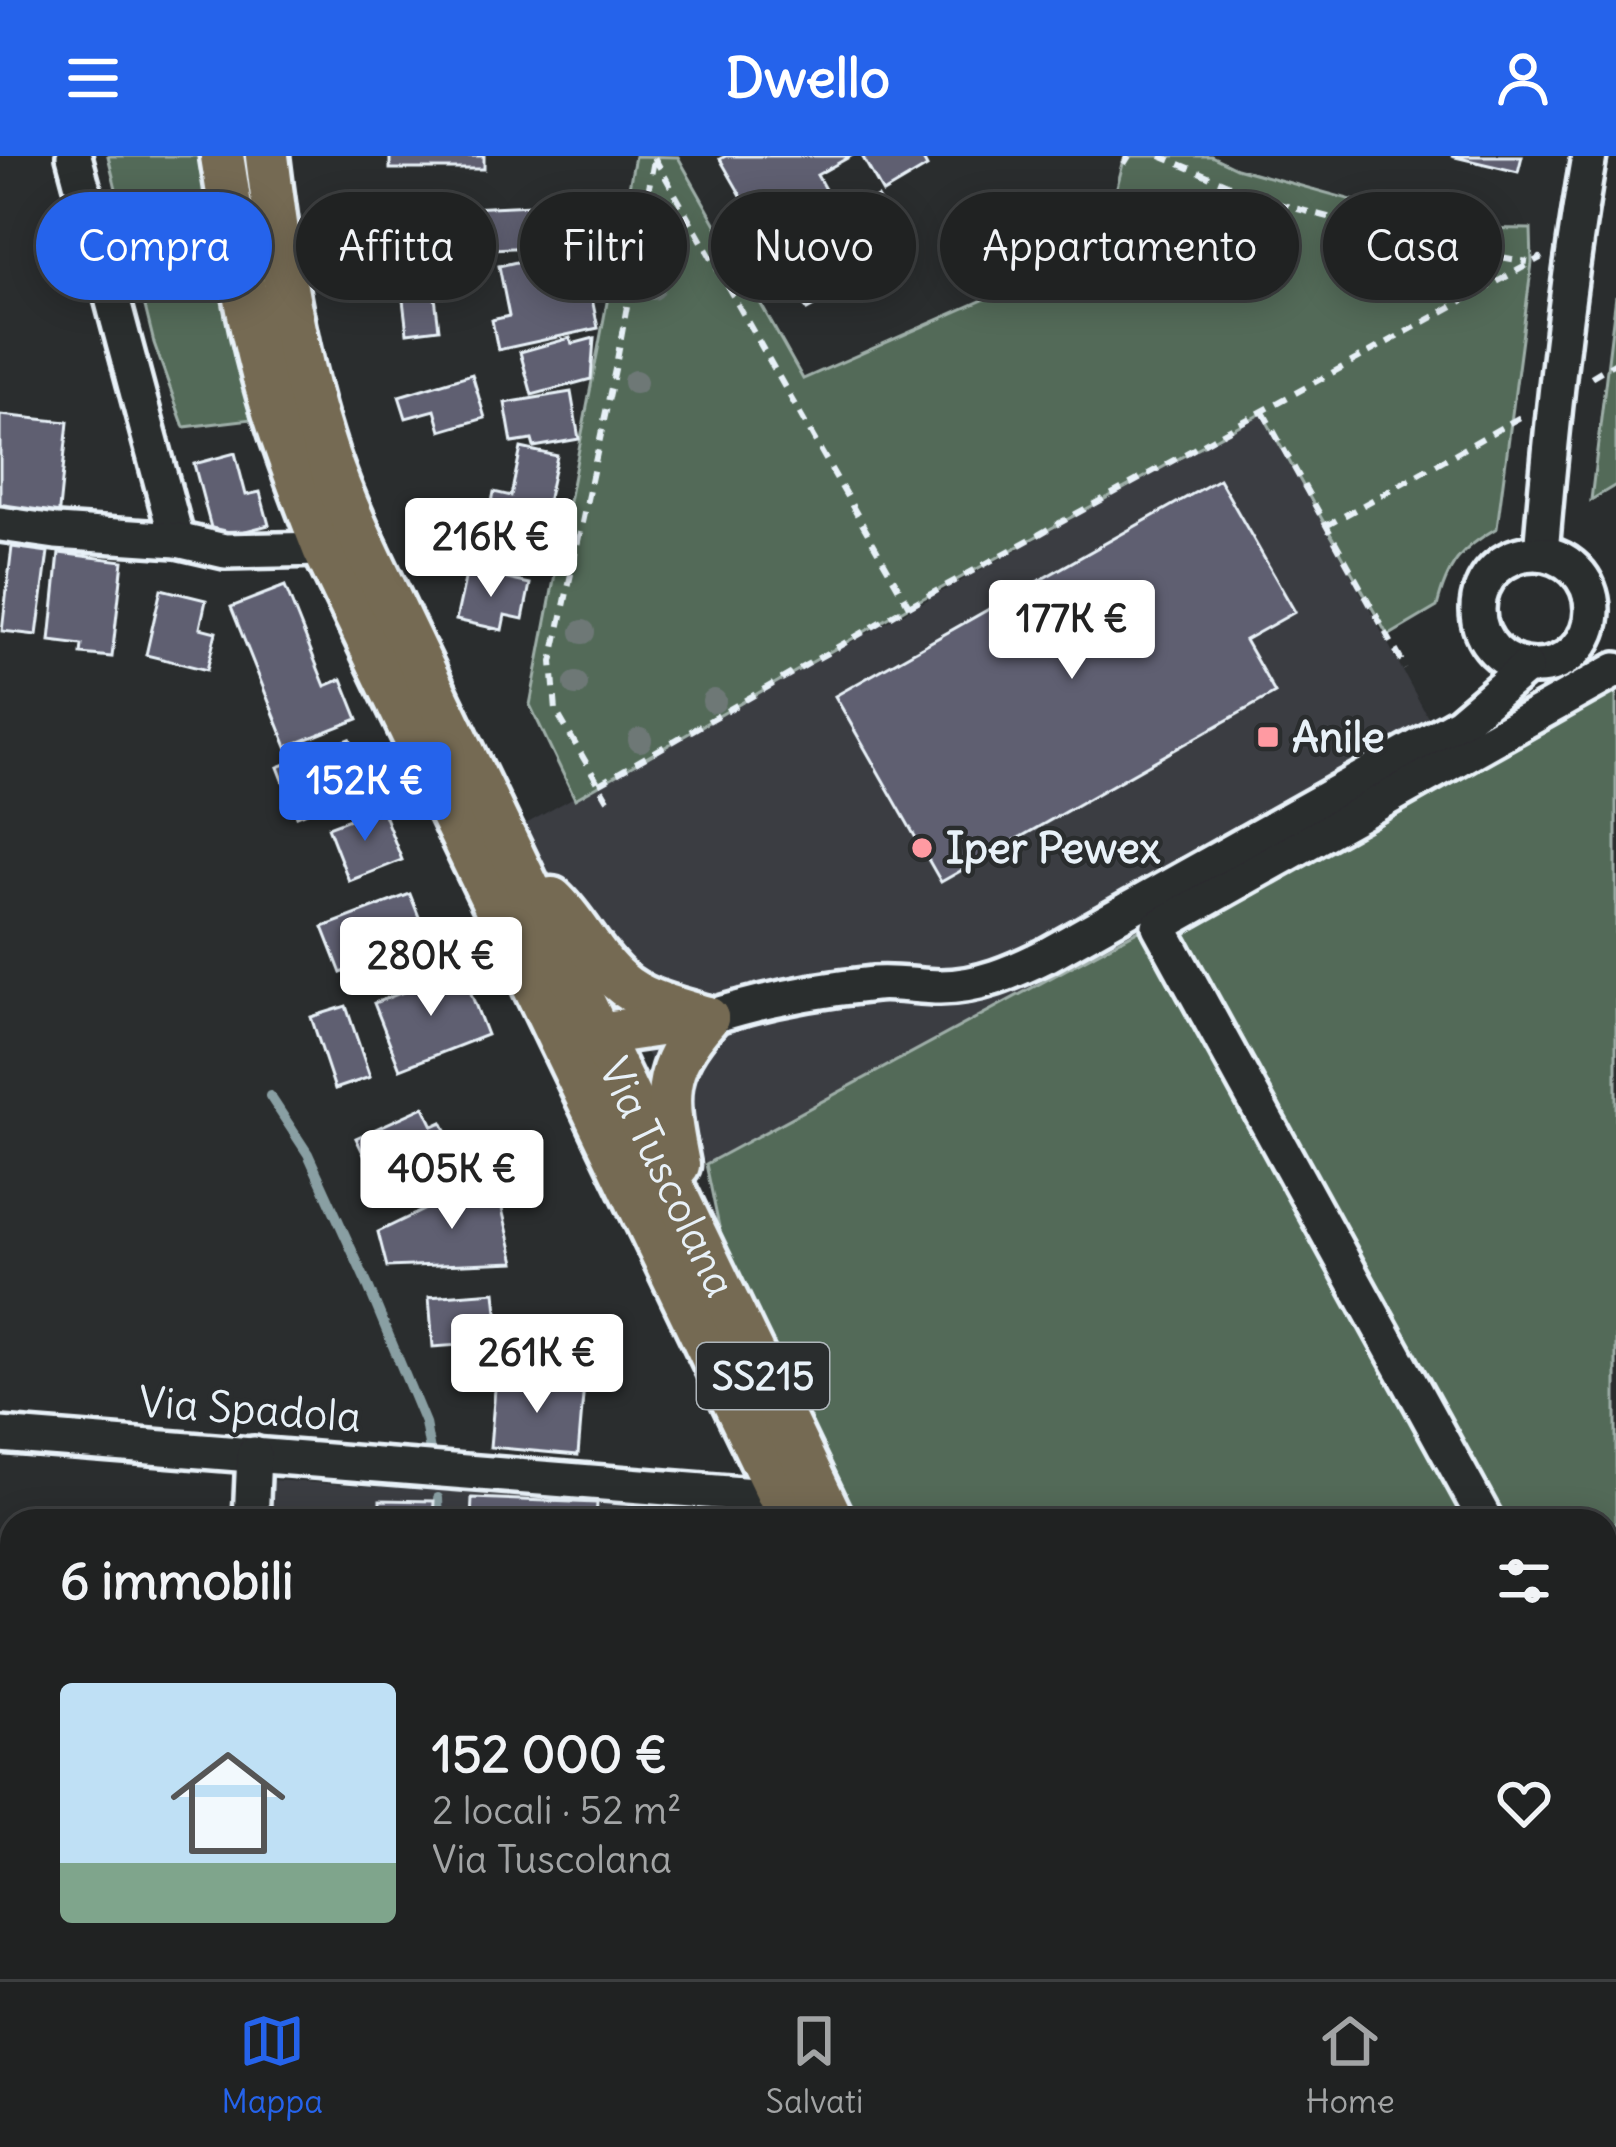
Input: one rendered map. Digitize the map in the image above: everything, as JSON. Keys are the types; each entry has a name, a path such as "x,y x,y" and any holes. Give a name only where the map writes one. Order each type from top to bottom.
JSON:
{"main road":[{"name":"Via Tuscolana","path":"222,156 263,374 324,549 786,1509"},
{"name":"Via Tuscolana","path":"267,156 290,310 327,453 391,602 827,1509"},
{"path":"523,876 572,920 616,980 646,998 707,1018"},
{"path":"555,1031 599,1034 707,1018"},
{"path":"693,1231 672,1135 669,1090 678,1057 707,1018"}],"street":[{"path":"74,156 177,541"},
{"path":"1540,553 1560,352 1589,156"},
{"path":"0,524 225,550 324,549"},
{"path":"1540,553 1558,558 1581,576 1604,606 1571,654 1550,665 1526,667 1494,650 1478,616 1480,595 1502,563 1540,553"},
{"path":"707,1018 779,997 830,989 881,983 944,987 1000,979 1459,724 1526,667"},
{"path":"1479,1509 1159,926 1616,670"},
{"name":"Via Spadola","path":"0,1436 254,1454 786,1509"},
{"path":"251,1509 254,1454"}],"path":[{"path":"599,784 909,606 1532,263 1436,245 1270,202 1160,156"},
{"path":"654,157 909,606"},
{"path":"608,800 556,711 551,662 617,360 654,157"},
{"path":"1607,368 1616,362"},
{"path":"1263,412 1406,669"},
{"path":"1326,526 1510,422"}],"shaded area":[{"path":"1263,412 1452,762 706,1164 524,825"},
{"path":"273,1480 725,1509 272,1509"}],"green space":[{"path":"108,156 202,156 209,192 117,192"},
{"path":"635,156 678,157 711,216 711,300 759,300 803,379 983,300 1299,300 1299,192 1116,192 1125,156 1211,156 1236,168 1323,192 1323,300 1502,300 1502,229 1531,229 1532,263 1497,528 1457,560 1437,607 1388,636 1262,413 909,606 575,799 530,705 607,300 687,300 687,192 628,192"},
{"path":"1616,296 1616,485 1591,500 1613,320"},
{"path":"143,300 229,300 252,419 184,427"},
{"path":"1616,672 1616,1509 853,1509 723,1246 706,1164"}],"building":[{"path":"390,156 484,156 484,169 390,169"},
{"path":"851,156 817,175 826,192 739,192 720,159"},
{"path":"862,156 921,156 927,167 882,192"},
{"path":"1451,156 1522,156 1518,172"},
{"path":"520,206 520,248 496,249 496,207"},
{"path":"520,261 520,300 592,300 598,328 498,350 492,320 509,316 499,266"},
{"path":"403,300 435,300 439,329 407,333"},
{"path":"801,300 825,300 807,310"},
{"path":"570,338 572,344 594,338 591,379 532,395 520,352"},
{"path":"472,374 485,418 441,431 435,410 406,418 399,396"},
{"path":"571,392 579,439 534,447 532,440 512,443 505,403"},
{"path":"0,415 68,422 58,520 0,515"},
{"path":"521,448 557,456 541,530 528,527 525,541 486,533 494,492 511,496"},
{"path":"235,453 246,495 260,492 269,525 214,539 194,464"},
{"path":"1219,479 1295,612 1245,640 1275,693 941,882 835,696"},
{"path":"12,547 48,552 37,635 2,631"},
{"path":"59,553 123,561 112,657 81,654 82,645 50,641"},
{"path":"467,570 530,584 523,619 505,615 502,630 456,620"},
{"path":"285,586 325,686 342,679 358,719 287,747 231,607"},
{"path":"161,589 206,600 200,628 216,632 207,670 146,655"},
{"path":"350,739 369,787 297,816 278,767"},
{"path":"381,807 402,860 349,881 328,827"},
{"path":"410,894 428,940 341,973 323,927"},
{"path":"462,970 487,1035 400,1069 374,1003"},
{"path":"346,1006 370,1077 335,1089 311,1017"},
{"path":"424,1107 433,1126 442,1122 452,1142 375,1178 356,1138"},
{"path":"494,1176 515,1262 387,1267 378,1232"},
{"path":"495,1292 500,1342 433,1347 429,1297"},
{"path":"496,1377 584,1384 578,1455 490,1447"},
{"path":"472,1498 597,1503 597,1509 472,1509"},
{"path":"380,1500 434,1501 434,1509 380,1509"}],"waterway":[{"path":"270,1096 308,1154 369,1288 425,1423 431,1457"},
{"path":"438,1498 438,1509"}],"place":[{"name":"Anile","path":"1268,737"},
{"name":"Iper Pewex","path":"922,848"}]}
